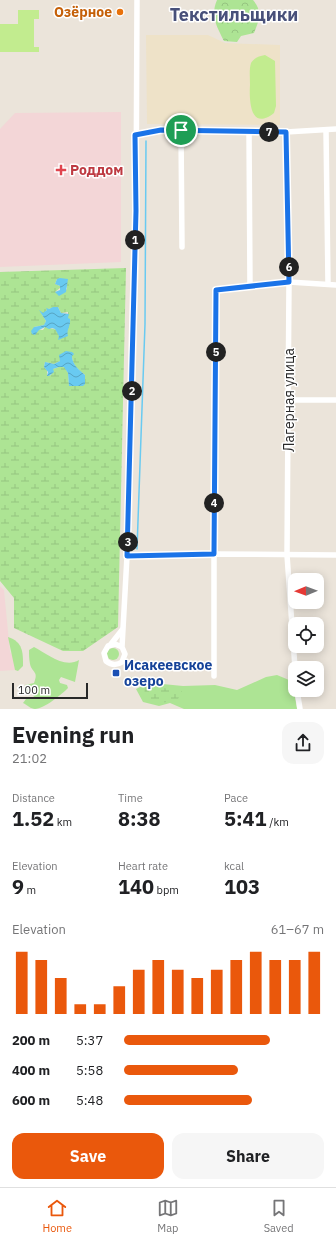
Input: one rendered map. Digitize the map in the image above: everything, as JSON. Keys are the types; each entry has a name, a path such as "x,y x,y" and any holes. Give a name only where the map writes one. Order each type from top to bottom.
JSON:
{"street":[{"path":"123,628 111,644 105,649 104,655 106,661 112,664 120,663 125,654 122,647 127,556 136,211 135,135 137,0"},
{"path":"135,135 161,130 286,132 336,129"},
{"path":"181,130 182,247"},
{"path":"326,130 328,284"},
{"path":"249,132 250,287"},
{"name":"Лагерная улица","path":"286,132 289,282 287,555 295,661"},
{"path":"214,676 216,290 289,282 336,285"},
{"path":"289,400 336,400"},
{"path":"127,556 214,554 336,555"},
{"path":"111,644 116,644 122,647"},
{"path":"298,697 300,709"}],"shaded area":[{"path":"146,35 208,35 225,43 280,45 280,125 147,124"},
{"name":"Роддом","path":"121,112 121,262 0,267 0,129 15,113"},
{"path":"0,586 4,590 10,652 13,656 15,670 0,671"}],"green space":[{"path":"217,0 253,0 259,12 259,20 254,33 241,36 237,42 224,41 214,16"},
{"path":"18,10 39,10 39,19 34,19 34,47 39,47 39,52 0,52 0,24 18,24"},
{"path":"265,55 275,61 276,106 274,113 266,118 260,119 253,112 251,105 250,68 251,63 254,60"},
{"path":"126,268 118,627 83,651 63,651 14,628 14,598 0,581 0,272","holes":["57,279 67,286 67,289 61,294 55,292 60,288 60,286 55,284","58,307 61,313 68,312 67,332 45,327 43,330 34,329 34,327 44,325 46,321 40,311 43,314 48,309","72,356 75,365 85,375 84,383 75,386 69,385 68,373 65,367 53,369 51,375 47,376 47,370 44,367 45,362 54,364 60,361 61,358"]},
{"path":"8,637 17,642 21,648 23,666 18,671 15,670"},
{"path":"34,647 55,659 67,663 79,660 75,682 61,677 59,680 60,683 67,685 68,688 48,704 35,709 30,708 23,703 26,699 34,699 33,691 28,692 25,690 25,685 34,683 36,676 31,667 29,657 29,650"},
{"path":"113,648 117,650 119,654 117,658 113,660 109,658 107,654 109,650"},
{"path":"277,675 288,680 288,697 295,697 297,709 184,709 170,703 159,706 143,702 136,689 142,686 132,682 131,677 142,682 183,686 215,685 237,690 266,677"},
{"path":"145,685 182,691 177,701 159,703 144,700"}],"water":[{"path":"57,279 68,279 66,292 59,296 55,292 60,290 60,286 55,284"},
{"path":"58,307 61,313 69,314 68,318 70,321 68,336 58,340 59,336 55,329 45,327 39,330 35,335 32,334 31,331 34,327 44,325 46,321 39,310 43,313 47,310 46,308 49,309"},
{"path":"66,351 74,354 72,359 78,369 85,375 85,384 83,386 69,386 68,373 64,367 53,369 54,372 47,376 48,372 44,367 45,362 54,364 60,361 59,355"}],"waterway":[{"path":"137,549 145,324 146,141"}],"place":[{"name":"Озёрное","path":"120,12"},
{"name":"Роддом","path":"61,170"},
{"name":"Исакеевское озеро","path":"116,673"}],"district":[{"name":"Текстильщики","path":"234,15"}],"route":[{"path":"161,130 181,130 211,132 286,132 289,282 216,290 217,336 214,391 214,554 127,556 136,211 135,135 161,130"}]}
